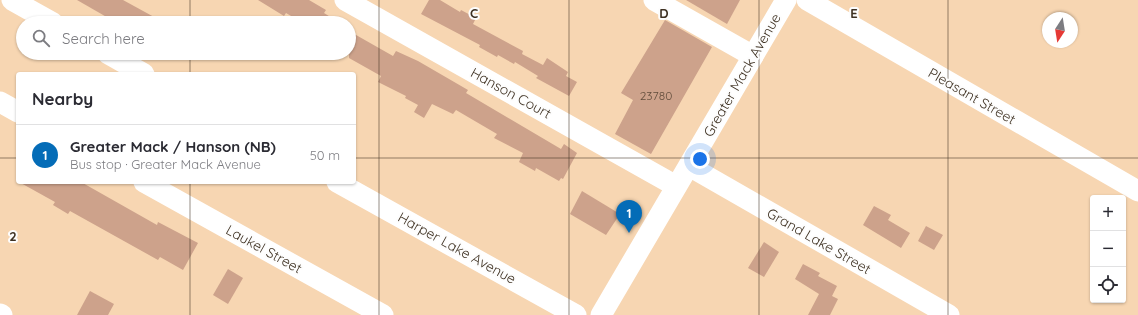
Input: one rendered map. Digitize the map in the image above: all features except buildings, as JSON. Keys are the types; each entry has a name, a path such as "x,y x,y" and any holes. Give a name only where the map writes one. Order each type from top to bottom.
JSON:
{"street":[{"path":"12,0 41,16"},
{"name":"Hanson Court","path":"345,0 676,186"},
{"path":"654,0 753,56"},
{"name":"Greater Mack Avenue","path":"601,315 786,0"},
{"name":"Pleasant Street","path":"807,0 1138,191"},
{"path":"119,60 140,72"},
{"path":"0,102 16,111"},
{"name":"Grand Lake Street","path":"689,166 949,315"},
{"name":"Laukel Street","path":"148,184 383,315"},
{"name":"Harper Lake Avenue","path":"342,184 576,315"}],"place":[{"name":"Greater Mack / Hanson (NB)","path":"629,233"}]}
